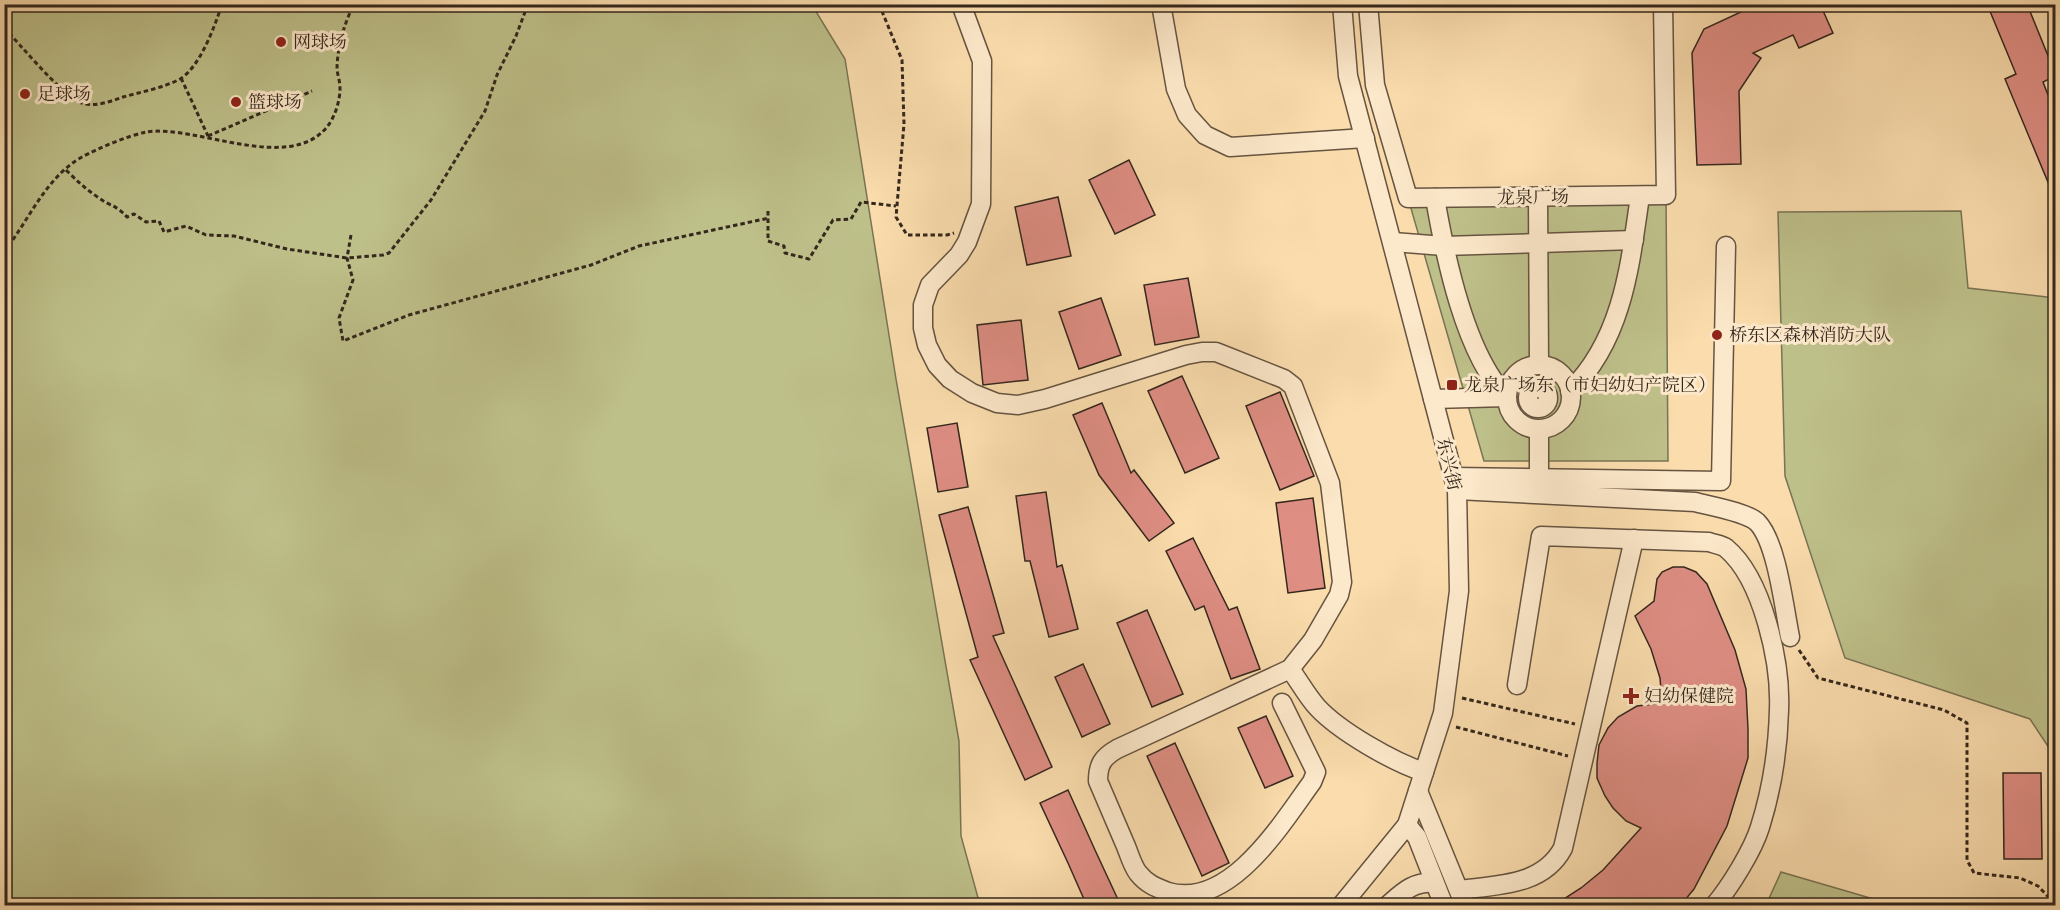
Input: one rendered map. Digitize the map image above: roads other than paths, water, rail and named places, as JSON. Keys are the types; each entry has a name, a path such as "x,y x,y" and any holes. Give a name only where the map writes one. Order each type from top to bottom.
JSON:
{"street":[{"path":"962,4 982,61 981,204 967,242 930,285 923,305 923,328 927,345 937,364 950,379 972,393 997,403 1018,405 1046,399 1186,355 1216,352 1284,379 1293,386 1330,483 1342,582 1339,595 1313,639 1290,669 1117,749 1106,755 1098,767 1098,781 1102,791 1136,870 1148,884 1173,895 1196,898 1220,889 1237,878 1260,854 1312,782 1316,772 1282,703"},
{"path":"1161,4 1176,89 1187,115 1205,135 1230,147 1365,138"},
{"name":"东兴街","path":"1341,906 1407,825 1439,723 1459,591 1455,483 1348,76 1342,4"},
{"name":"龙泉广场","path":"1368,4 1376,86 1408,198 1665,195 1664,4"},
{"path":"1669,4 1670,190"},
{"path":"1570,391 1586,375 1615,322 1628,281 1640,196"},
{"path":"1538,197 1539,365"},
{"path":"1435,198 1454,287 1476,347 1496,386 1508,397"},
{"path":"1393,242 1444,246 1539,245 1634,240"},
{"path":"1455,483 1539,478 1721,481 1726,246"},
{"path":"1539,365 1558,371 1564,377 1570,391 1571,402 1564,418 1550,428 1539,430 1523,425 1510,411 1508,397 1510,384 1523,370 1539,365"},
{"path":"1434,399 1508,397"},
{"path":"1539,430 1539,478"},
{"path":"1455,483 1695,502 1733,511 1756,522 1774,556 1790,637"},
{"path":"1517,685 1541,536 1709,542 1725,547 1743,568 1759,596 1773,651 1779,708 1773,777 1760,830 1729,888 1714,906"},
{"path":"1418,791 1462,898 1531,878 1557,860 1563,848 1634,539"},
{"path":"1290,669 1317,707 1342,727 1382,752 1424,772"},
{"path":"1407,825 1417,837 1444,906"},
{"path":"1387,906 1407,888 1422,882 1434,883"}],"place":[{"name":"网球场","path":"281,42"},
{"name":"足球场","path":"25,94"},
{"name":"篮球场","path":"236,102"},
{"name":"桥东区森林消防大队","path":"1717,335"},
{"name":"龙泉广场东（市妇幼妇产院区）","path":"1452,385"},
{"name":"妇幼保健院","path":"1631,696"}]}
